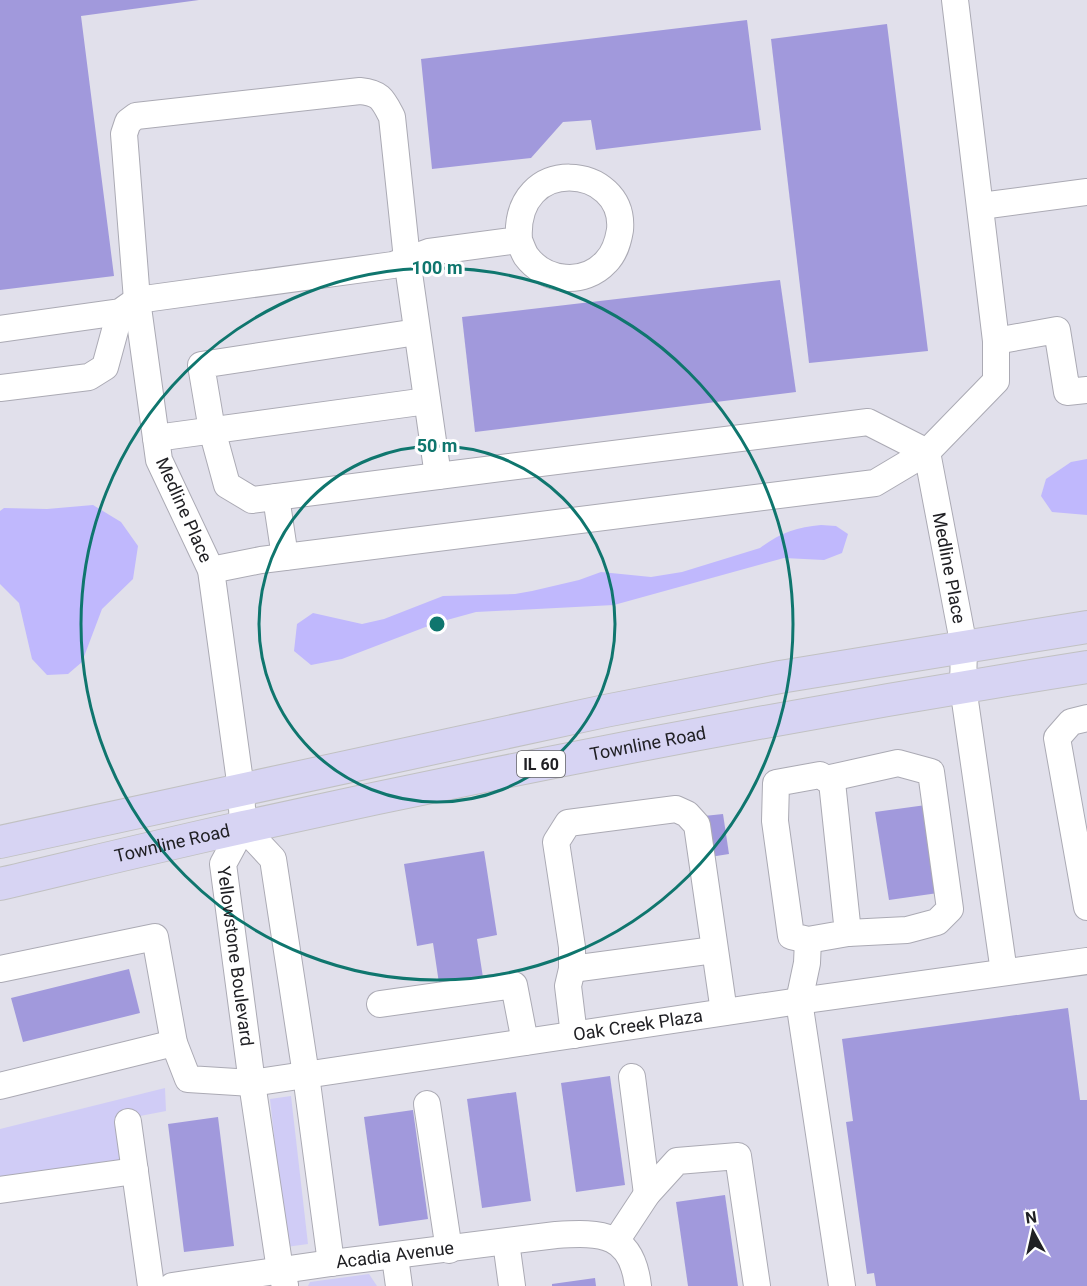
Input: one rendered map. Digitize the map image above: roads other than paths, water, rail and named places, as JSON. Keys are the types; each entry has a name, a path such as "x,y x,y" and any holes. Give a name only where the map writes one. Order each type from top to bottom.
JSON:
{"main road":[{"name":"IL 60","path":"0,842 628,706 780,677 1087,627"},
{"name":"Townline Road","path":"0,884 243,827 555,761 836,708 1087,667"}],"street":[{"path":"211,570 285,557 875,483 927,452 996,381 996,340 955,0"},
{"name":"Medline Place","path":"243,827 241,789 211,570 159,460 129,306 124,134 128,122 136,117 360,91 373,92 383,99 392,117 407,259"},
{"path":"571,177 595,183 608,194 616,208 620,225 619,241 612,256 600,268 585,276 568,279 544,272 525,255 519,240 518,222 522,206 532,192 546,182 571,177"},
{"path":"981,206 1087,192"},
{"path":"0,329 129,306 393,265 429,252 519,240"},
{"path":"407,259 438,476"},
{"path":"0,388 89,377 105,367 129,306"},
{"path":"996,340 1057,330 1067,392 1087,390"},
{"path":"417,332 201,365 212,430 226,485 252,500 867,423 927,452"},
{"path":"156,438 427,400"},
{"name":"Medline Place","path":"927,452 964,647 963,687 1004,972"},
{"path":"276,497 285,557"},
{"path":"1087,718 1071,722 1057,738 1087,908"},
{"path":"826,778 898,763 931,772 950,909 937,922 907,930 848,933 808,940 791,936 775,821 776,783 820,775 832,782 848,933"},
{"path":"574,1035 568,986 572,969 572,947 556,842 568,823 676,809 687,814 697,825 724,1012"},
{"path":"243,827 273,859 306,1075 331,1263"},
{"name":"Yellowstone Boulevard","path":"243,827 223,864 252,1083 283,1278"},
{"path":"0,969 154,937 174,1043 0,1086"},
{"path":"808,940 807,963 799,1001 842,1286"},
{"path":"572,969 714,950"},
{"name":"Oak Creek Plaza","path":"174,1043 188,1079 252,1083 799,1001 1087,961"},
{"path":"380,1004 514,985 525,1042"},
{"path":"632,1077 647,1194"},
{"path":"428,1104 448,1250"},
{"path":"128,1122 151,1286"},
{"path":"638,1286 636,1269 629,1253 616,1241 647,1194 677,1161 738,1156 756,1286"},
{"path":"0,1190 135,1171"},
{"name":"Acadia Avenue","path":"175,1286 283,1278 331,1263 395,1257 556,1235 587,1233 616,1241"},
{"path":"506,1242 512,1286"},
{"path":"395,1257 399,1286"}]}
